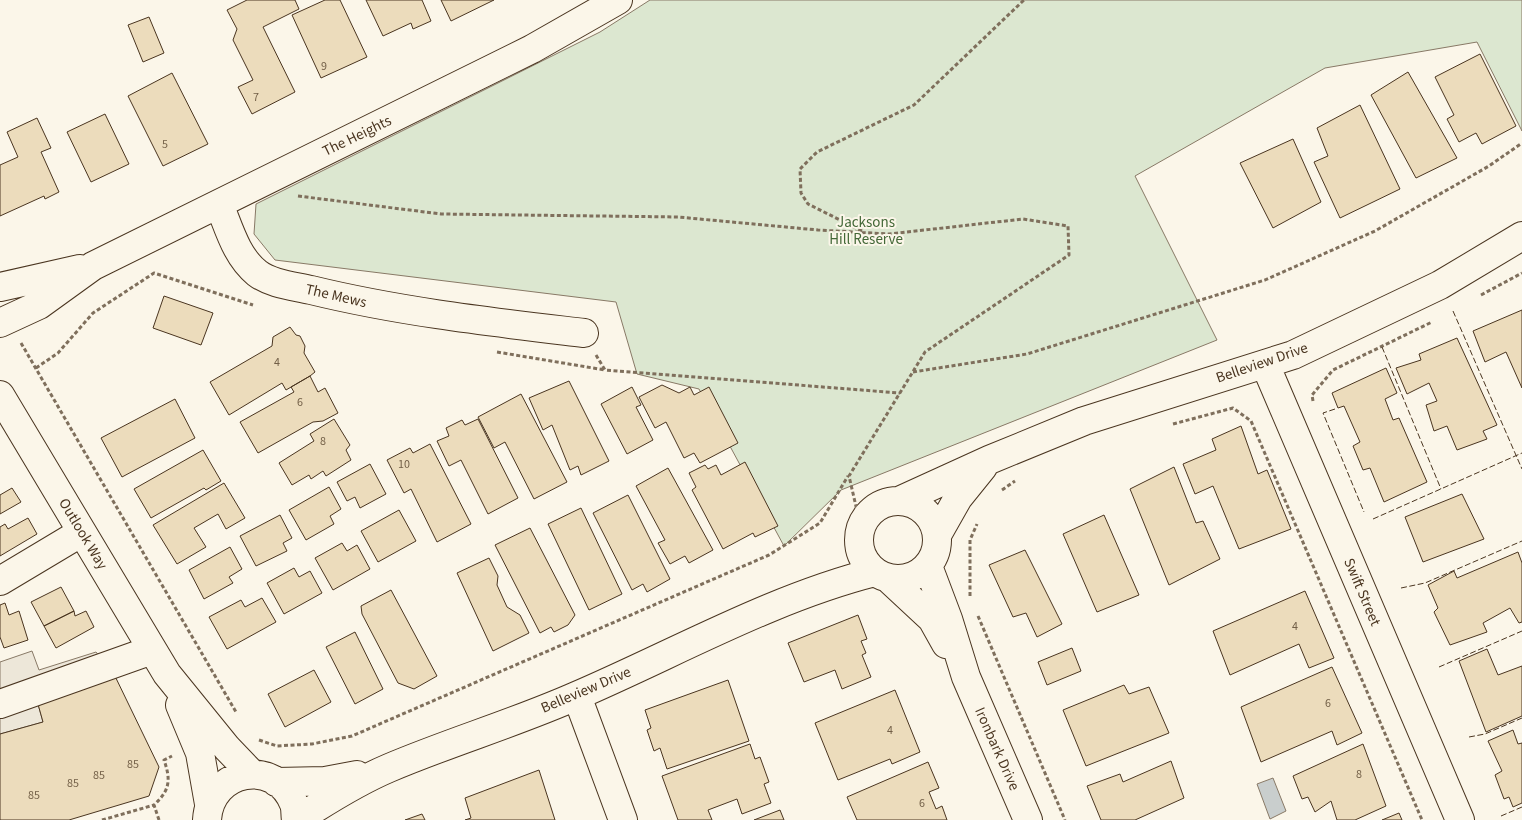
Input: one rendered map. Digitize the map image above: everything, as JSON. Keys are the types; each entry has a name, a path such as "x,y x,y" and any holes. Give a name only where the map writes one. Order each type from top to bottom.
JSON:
{"street":[{"name":"The Heights","path":"4,322 39,305 93,266 532,49 618,0"},
{"name":"The Mews","path":"219,204 244,262 258,274 276,281 363,302 497,323 584,333"},
{"name":"Belleview Drive","path":"899,501 989,460 1084,421 1293,355 1440,285 1522,236"},
{"name":"The Heights","path":"0,287 93,266"},
{"name":"Swift Street","path":"1264,364 1460,820"},
{"name":"Outlook Way","path":"0,395 166,674 200,753 204,813"},
{"name":"Belleview Drive","path":"937,536 958,498 989,460"},
{"path":"886,502 910,502 920,507 934,524 937,536 934,557 928,566 910,578 900,580 882,576 866,564 860,553 858,540 861,528 866,517 875,508 886,502"},
{"name":"Belleview Drive","path":"781,603 839,563 861,528"},
{"path":"0,582 82,532"},
{"name":"Ironbark Drive","path":"928,566 948,619 966,677 1028,820"},
{"name":"Belleview Drive","path":"297,820 332,797 388,768 577,696 781,603 847,580 882,576"},
{"name":"Ironbark Drive","path":"882,576 932,619 966,677"},
{"path":"0,704 152,650"},
{"name":"Outlook Way","path":"166,674 226,748 264,778 287,792 294,805 297,820"},
{"path":"577,696 623,820"},
{"name":"Belleview Drive","path":"204,813 214,793 222,785 236,777 325,781 388,768"}],"path":[{"path":"865,232 808,204 801,193 800,169 817,152 914,104 1024,0"},
{"path":"912,372 1027,354 1265,280 1375,231 1489,166 1522,143"},
{"path":"251,737 277,746 312,744 352,736 769,555 820,523 925,352 1069,255 1068,226 1023,219 889,234 818,230 678,216 441,214 296,196"},
{"path":"36,368 58,353 93,313 154,273 254,305"},
{"path":"1480,296 1522,273"},
{"path":"1313,402 1312,395 1333,370 1438,319"},
{"path":"4,322 36,368 239,718"},
{"path":"584,333 605,370"},
{"path":"491,352 605,370 900,393"},
{"path":"1167,426 1233,408 1251,421 1422,820"},
{"path":"849,476 861,528"},
{"path":"1001,491 1022,476"},
{"path":"970,597 970,540 980,516"},
{"path":"978,615 1065,820"},
{"path":"102,820 154,805"}],"green space":[{"name":"Jacksons Hill Reserve","path":"650,0 1522,0 1522,131 1477,42 1325,68 1135,176 1217,340 841,490 784,546 699,389 637,374 616,302 275,260 254,234 256,204 600,32"}],"shaded area":[{"path":"32,651 39,670 96,652 115,675 36,697 43,722 0,734 0,662"},
{"path":"1273,778 1286,811 1270,819 1257,784"}],"building":[{"path":"247,0 295,0 299,9 263,27 295,92 252,114 238,87 253,80 233,40 237,29 227,10"},
{"path":"325,0 340,0 367,57 321,78 292,15"},
{"path":"366,0 422,0 431,21 413,29 411,23 383,36"},
{"path":"441,0 494,0 451,21"},
{"path":"149,17 164,53 143,62 128,25"},
{"path":"1480,54 1516,126 1482,144 1476,133 1459,142 1447,119 1454,115 1435,77"},
{"path":"1408,72 1457,158 1416,178 1371,95"},
{"path":"172,73 208,144 163,166 128,96"},
{"path":"1360,105 1400,189 1340,218 1314,162 1328,156 1317,128"},
{"path":"105,114 129,164 91,182 67,132"},
{"path":"37,118 51,148 41,152 59,192 45,199 44,196 0,216 0,165 18,157 7,132"},
{"path":"1293,139 1321,202 1273,228 1240,163"},
{"path":"164,296 213,313 201,345 153,328"},
{"path":"1522,310 1522,388 1506,352 1485,362 1473,331"},
{"path":"290,327 296,335 300,336 305,346 304,353 315,372 286,390 282,383 229,415 210,382 272,346 273,337"},
{"path":"1457,338 1497,425 1483,431 1487,439 1457,450 1447,426 1434,431 1426,405 1437,401 1429,383 1407,394 1396,368 1421,360 1419,354"},
{"path":"1386,368 1397,393 1385,399 1393,420 1399,418 1427,482 1384,502 1370,468 1363,470 1353,446 1360,442 1344,406 1338,408 1332,393"},
{"path":"310,376 318,392 325,388 338,413 323,421 313,422 258,453 240,422 294,392 291,387"},
{"path":"569,381 609,461 581,475 578,466 570,470 552,425 543,430 529,398"},
{"path":"662,385 679,393 690,387 694,395 709,387 738,443 700,463 694,453 684,458 666,422 655,428 639,397"},
{"path":"632,387 641,405 636,407 653,440 627,454 601,404"},
{"path":"521,394 567,482 534,499 505,442 494,448 478,417"},
{"path":"175,399 195,438 122,477 101,438"},
{"path":"334,419 350,445 346,450 351,460 326,476 323,471 311,479 309,475 292,485 279,463 314,441 310,434"},
{"path":"478,419 518,498 488,514 461,460 449,466 437,441 449,436 446,428 462,420 465,425"},
{"path":"1241,426 1258,474 1267,470 1291,529 1239,549 1213,486 1195,494 1183,464 1216,450 1212,439"},
{"path":"430,444 471,524 437,542 411,489 404,493 387,460 410,448 413,453"},
{"path":"203,450 221,481 206,490 204,488 151,518 134,489"},
{"path":"745,462 778,526 755,537 753,533 723,549 692,490 696,487 689,473 705,465 708,469 716,465 721,475"},
{"path":"370,464 386,494 360,508 355,497 347,501 337,482"},
{"path":"1174,467 1196,523 1203,521 1220,559 1169,585 1130,489"},
{"path":"668,468 713,550 689,563 685,556 670,564 658,543 665,540 636,486"},
{"path":"224,483 245,518 226,529 218,514 194,528 206,547 177,564 153,525"},
{"path":"329,487 341,509 330,516 334,524 306,540 289,510"},
{"path":"12,488 21,502 0,514 0,495"},
{"path":"1462,494 1484,539 1423,562 1405,517"},
{"path":"628,495 670,579 647,592 643,584 632,590 593,513"},
{"path":"581,508 622,594 589,610 548,524"},
{"path":"399,510 416,541 378,562 361,531"},
{"path":"280,515 292,538 283,543 287,551 256,566 240,536"},
{"path":"1104,515 1139,595 1097,612 1063,534"},
{"path":"28,518 37,534 0,556 0,527 5,524 8,529"},
{"path":"530,528 575,615 568,625 554,632 551,627 540,633 495,545"},
{"path":"342,543 347,551 357,545 370,569 333,590 315,558"},
{"path":"230,547 242,569 229,577 233,583 204,599 189,570"},
{"path":"1025,550 1062,624 1037,637 1026,613 1013,617 989,565"},
{"path":"1518,552 1522,563 1522,622 1519,623 1510,608 1483,623 1487,632 1450,645 1434,612 1438,608 1428,585 1454,571 1457,578"},
{"path":"489,558 498,576 497,585 507,607 520,615 529,633 493,651 457,573"},
{"path":"294,568 299,577 310,571 322,593 284,614 267,583"},
{"path":"61,587 74,611 44,626 31,602"},
{"path":"391,590 437,676 414,689 398,683 362,614 361,606"},
{"path":"1305,591 1334,658 1309,668 1299,644 1230,675 1213,631"},
{"path":"262,598 276,622 227,649 209,617 241,600 245,607"},
{"path":"5,603 9,615 19,611 28,640 4,648 0,637 0,605"},
{"path":"74,611 75,616 86,611 94,627 56,648 44,626"},
{"path":"858,615 867,639 861,641 866,653 862,655 871,677 842,689 835,670 804,682 788,643"},
{"path":"355,632 383,689 355,704 326,647"},
{"path":"1072,648 1081,671 1047,685 1038,662"},
{"path":"1487,649 1498,675 1522,666 1522,716 1486,732 1459,661"},
{"path":"1332,667 1362,733 1337,745 1332,731 1261,762 1241,707"},
{"path":"314,670 331,702 285,727 268,694"},
{"path":"113,672 159,767 149,796 69,820 0,820 0,734 43,722 36,697"},
{"path":"728,680 749,741 667,769 660,748 654,751 647,730 651,728 645,710"},
{"path":"1124,685 1129,694 1149,687 1169,733 1086,766 1063,710"},
{"path":"895,690 920,752 892,764 890,759 838,780 815,723"},
{"path":"1513,730 1518,744 1522,743 1522,803 1513,807 1509,797 1504,799 1495,775 1502,771 1488,741"},
{"path":"750,744 755,759 760,757 769,782 764,784 771,803 742,814 737,799 708,810 712,820 678,820 662,776"},
{"path":"1363,744 1386,806 1355,820 1337,820 1331,801 1315,812 1308,797 1302,799 1293,776"},
{"path":"1171,761 1184,798 1135,820 1101,820 1087,786 1120,774 1123,782"},
{"path":"928,762 939,788 929,792 936,809 942,806 947,820 857,820 847,797"},
{"path":"539,770 555,820 465,820 471,818 465,798"},
{"path":"780,810 784,820 754,820"},
{"path":"1399,813 1402,820 1382,820"},
{"path":"422,814 425,820 405,820"}],"fence":[{"path":"1453,311 1522,469"},
{"path":"1382,347 1441,489"},
{"path":"1335,409 1323,413 1364,512"},
{"path":"1373,519 1522,453"},
{"path":"1401,588 1425,583 1522,541"},
{"path":"1439,667 1522,631"},
{"path":"1469,737 1485,734 1522,718"},
{"path":"1501,816 1522,807"}]}
